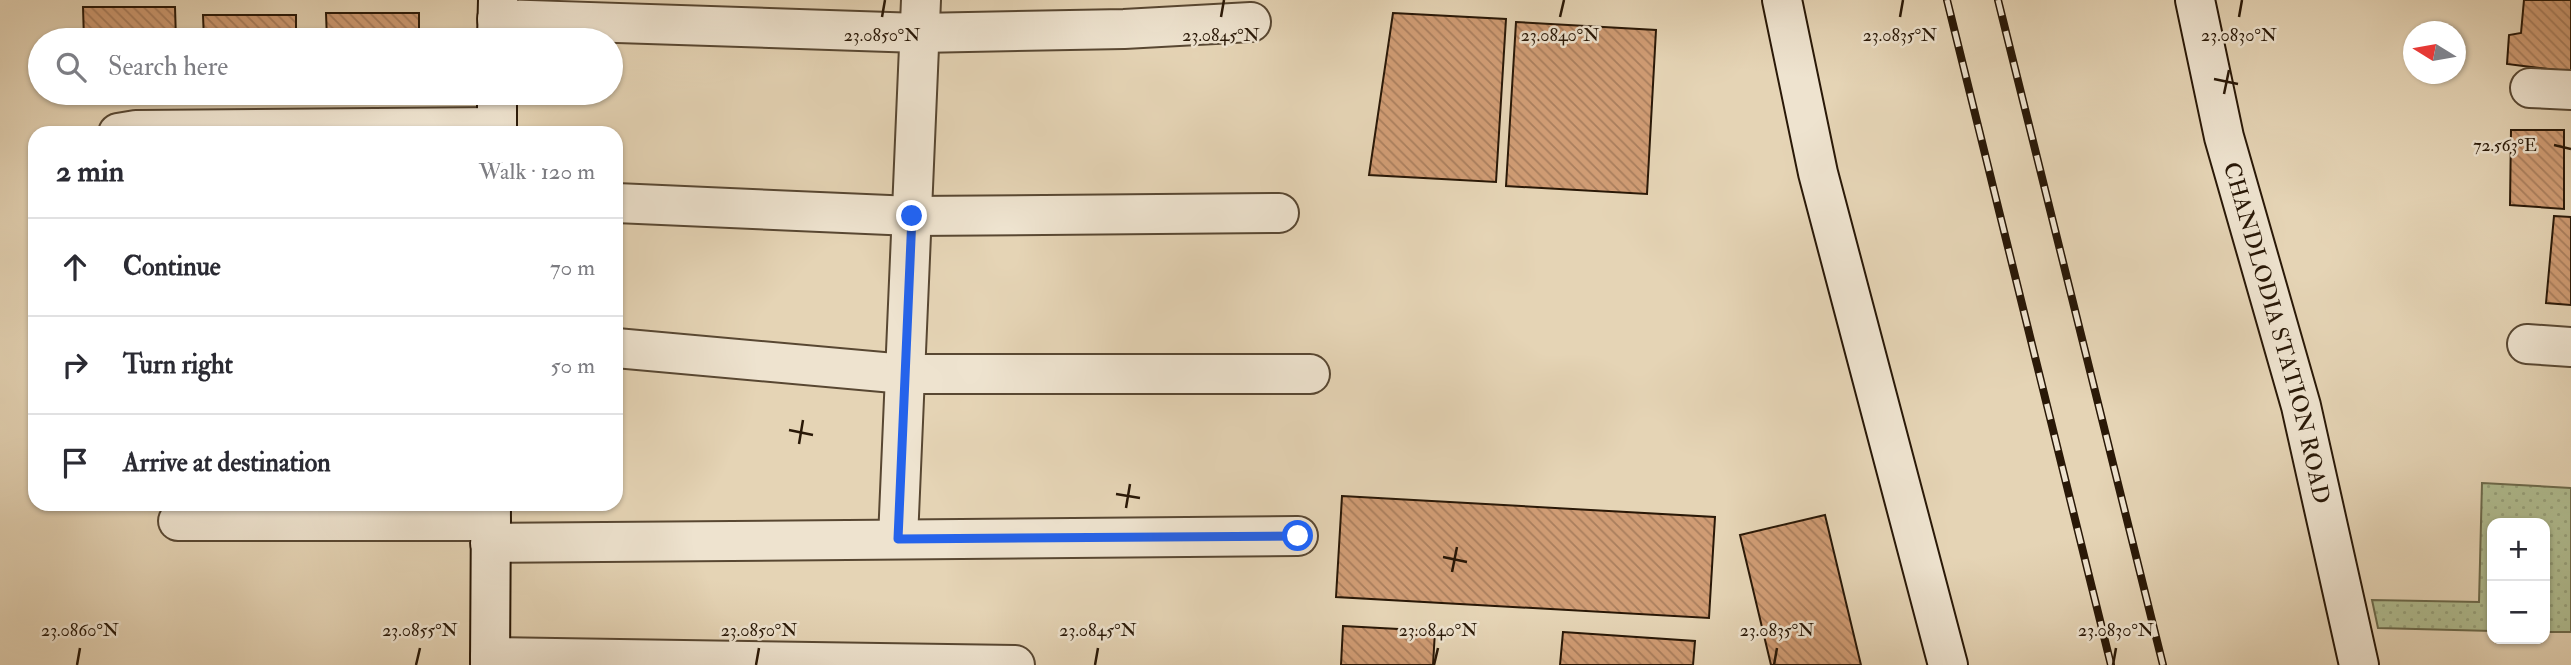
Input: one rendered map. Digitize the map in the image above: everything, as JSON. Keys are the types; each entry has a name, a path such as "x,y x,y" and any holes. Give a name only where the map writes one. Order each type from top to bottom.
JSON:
{"street":[{"path":"1782,0 1818,173 1948,665"},
{"name":"CHANDLODIA STATION ROAD","path":"2195,0 2224,136 2301,406 2359,665"},
{"path":"898,539 920,17"},
{"path":"497,20 920,17 1124,29 1251,22"},
{"path":"2530,88 2571,90"},
{"path":"256,126 497,118"},
{"path":"623,203 912,216 1279,213"},
{"path":"2528,344 2571,347"},
{"path":"623,349 905,374 1310,374"},
{"path":"178,521 491,523 898,539 1298,536"},
{"path":"491,523 490,661 1015,665"}],"green space":[{"path":"2482,483 2571,488 2571,632 2550,632 2550,518 2487,518 2487,631 2378,628 2372,600 2479,602"}],"building":[{"path":"2524,0 2571,0 2571,72 2507,64 2509,35 2521,33"},
{"path":"83,7 175,7 176,28 84,28"},
{"path":"326,13 419,13 419,28 327,28"},
{"path":"1393,13 1506,19 1496,182 1369,175"},
{"path":"203,15 296,15 296,28 204,28"},
{"path":"1516,22 1656,30 1647,194 1506,186"},
{"path":"2511,130 2564,130 2564,209 2510,205"},
{"path":"2554,216 2571,217 2571,305 2546,303"},
{"path":"1342,496 1715,517 1709,618 1336,597"},
{"path":"1825,515 1861,665 1771,665 1740,535"},
{"path":"1343,626 1435,631 1433,665 1341,665"},
{"path":"1563,632 1695,641 1693,665 1560,665"}],"railway":[{"path":"1947,0 2111,665"},
{"path":"1998,0 2163,665"}],"route":[{"path":"912,216 898,539 1298,536"}]}
